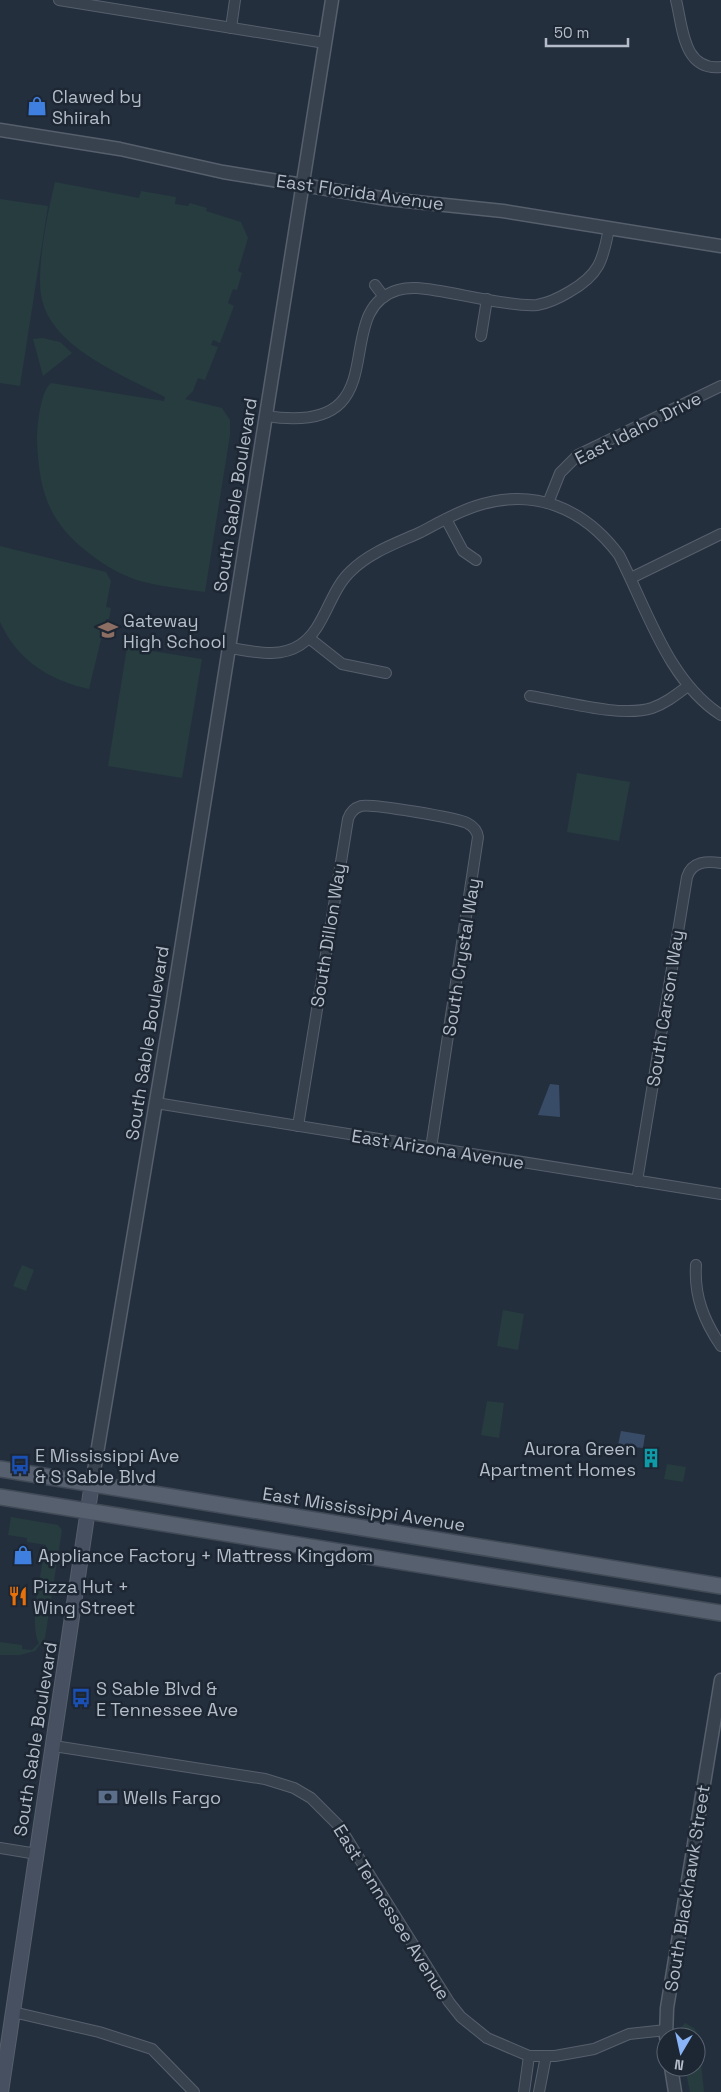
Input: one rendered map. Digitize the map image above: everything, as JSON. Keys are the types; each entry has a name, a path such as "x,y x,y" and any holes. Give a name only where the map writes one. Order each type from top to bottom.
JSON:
{"main road":[{"name":"East Mississippi Avenue","path":"0,1469 721,1586"},
{"name":"South Sable Boulevard","path":"1,2092 92,1483"},
{"path":"0,1496 721,1612"}],"street":[{"path":"60,0 97,3 325,43"},
{"path":"231,28 235,0"},
{"name":"South Sable Boulevard","path":"92,1483 156,1103 332,0"},
{"path":"676,0 690,54 703,66 721,67"},
{"name":"East Florida Avenue","path":"0,130 120,149 223,172 303,185 387,198 474,207 721,246"},
{"path":"266,416 302,420 319,415 338,404 354,383 367,318 376,304 395,290 416,287 538,305 557,299 590,279 600,265 609,228"},
{"path":"375,285 384,297"},
{"path":"482,336 487,298"},
{"name":"East Idaho Drive","path":"548,503 560,473 578,455 721,386"},
{"path":"229,648 260,653 279,653 292,649 309,638 333,594 354,568 376,553 474,506 511,498 548,503 568,510 599,531 619,556 669,656 688,686 721,715"},
{"path":"446,519 463,552 476,560"},
{"path":"630,578 721,534"},
{"path":"309,638 342,664 386,673"},
{"path":"530,696 617,710 639,711 662,704 688,686"},
{"name":"South Dillon Way","path":"298,1126 348,819 354,810 364,805 416,813"},
{"name":"South Crystal Way","path":"416,813 464,822 473,827 478,837 430,1148"},
{"name":"South Carson Way","path":"637,1181 687,877 690,869 699,864 721,863"},
{"name":"East Arizona Avenue","path":"156,1103 721,1194"},
{"path":"696,1265 700,1305 708,1326 721,1346"},
{"name":"South Blackhawk Street","path":"666,2027 667,2008 721,1680"},
{"name":"East Tennessee Avenue","path":"54,1746 265,1779 294,1788 311,1798 339,1826 449,2002 461,2017 487,2038 529,2056 546,2056 575,2054 594,2049 628,2034 656,2034"},
{"path":"0,1848 37,1854"},
{"path":"13,2012 99,2032 152,2049 194,2092"},
{"path":"524,2092 529,2056"},
{"path":"539,2092 546,2056"},
{"path":"673,2077 675,2092"}],"green space":[{"path":"55,182 139,198 141,191 176,197 175,204 188,206 190,203 207,208 206,211 241,222 248,238 238,271 242,273 237,290 233,289 228,303 234,306 220,343 213,340 211,345 218,347 205,380 198,378 193,391 185,399 222,408 230,420 230,435 205,592 144,582 116,571 96,559 76,542 56,518 49,505 40,476 37,441 42,402 44,394 51,383 164,401 165,397 93,359 61,333 49,317 42,300 40,274 43,241"},
{"path":"0,199 48,206 20,386 0,383"},
{"path":"43,338 60,342 72,353 43,376 33,339"},
{"path":"0,546 106,572 111,581 106,607 111,608 109,619 106,619 89,689 61,680 36,667 16,648 7,636 0,622"},
{"path":"127,647 202,659 182,778 108,766"},
{"path":"577,773 630,782 619,841 567,832"},
{"path":"22,1265 34,1270 26,1291 13,1286"},
{"path":"503,1310 524,1314 518,1350 497,1346"},
{"path":"487,1401 504,1403 499,1438 481,1435"},
{"path":"667,1464 686,1467 683,1482 664,1479"},
{"path":"11,1517 58,1525 62,1530 45,1638 35,1651 20,1655 0,1655 0,1642 22,1645 22,1649 32,1650 39,1643 36,1634 35,1610 46,1545 27,1542 27,1538 8,1535"},
{"path":"685,2023 692,2027 682,2027"},
{"path":"687,2077 702,2077 704,2092 690,2092"}],"water":[{"path":"550,1084 559,1085 560,1117 538,1115"},
{"path":"621,1431 645,1435 643,1448 618,1445"}],"place":[{"name":"Clawed by Shiirah","path":"37,106"},
{"name":"Gateway High School","path":"108,630"},
{"name":"Aurora Green Apartment Homes","path":"651,1458"},
{"name":"E Mississippi Ave & S Sable Blvd","path":"20,1465"},
{"name":"Appliance Factory + Mattress Kingdom","path":"23,1555"},
{"name":"Pizza Hut + Wing Street","path":"18,1596"},
{"name":"S Sable Blvd & E Tennessee Ave","path":"81,1698"},
{"name":"Wells Fargo","path":"108,1797"}]}
